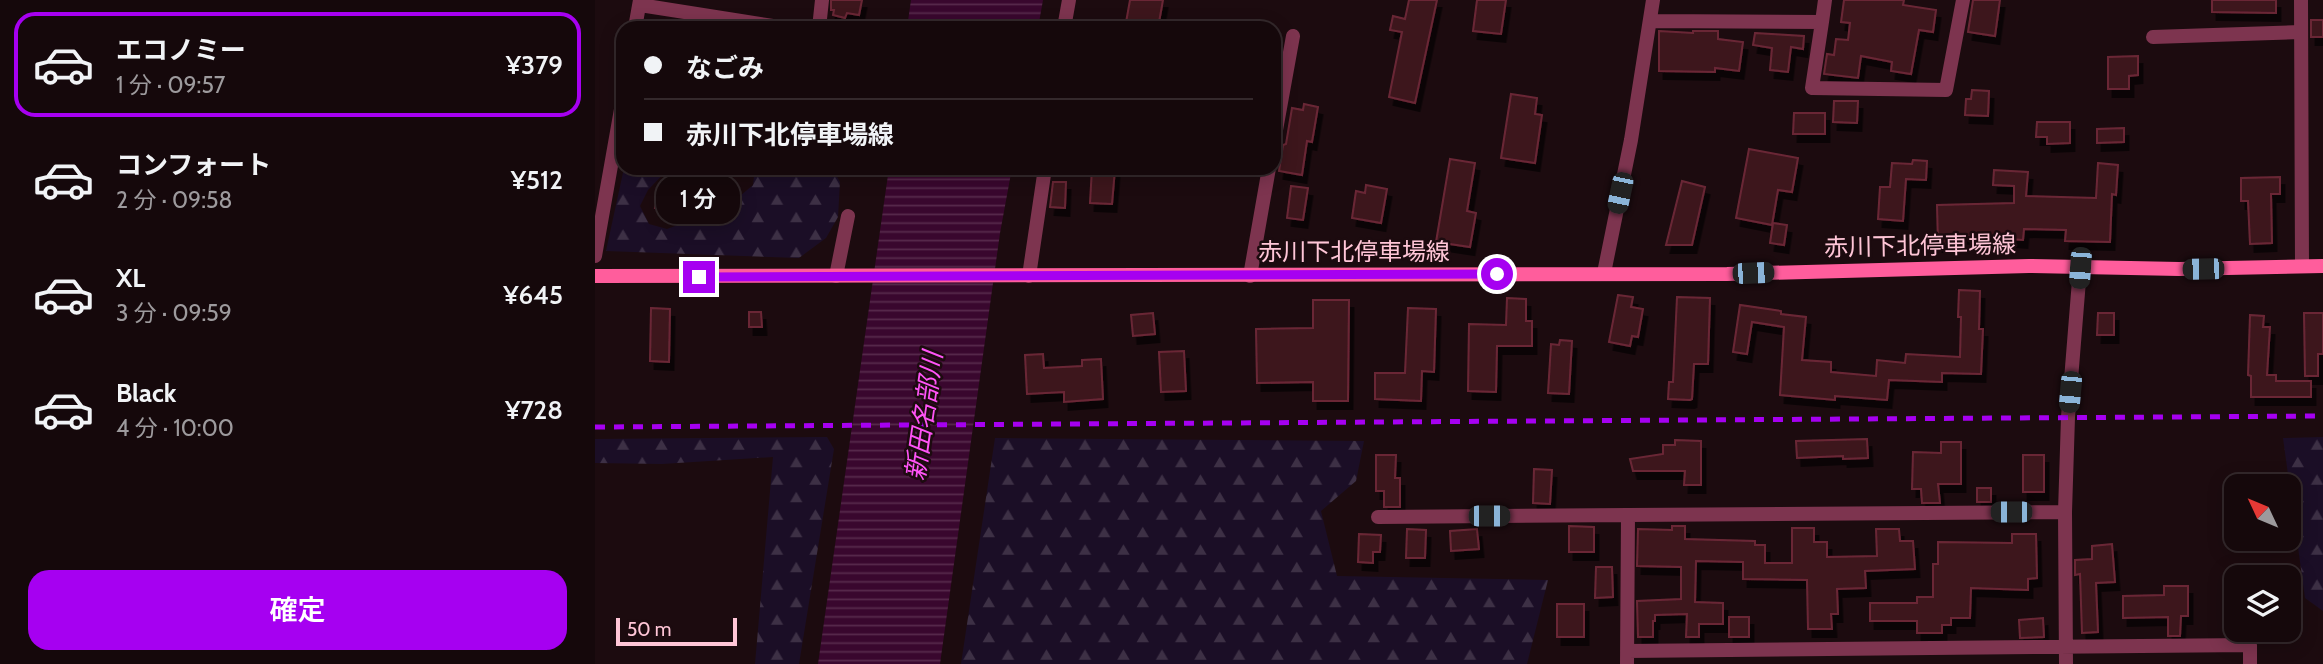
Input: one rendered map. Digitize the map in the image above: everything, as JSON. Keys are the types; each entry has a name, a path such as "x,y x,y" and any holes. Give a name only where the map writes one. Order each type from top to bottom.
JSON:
{"main road":[{"name":"赤川下北停車場線","path":"595,276 1727,274 2029,267 2323,266"}],"street":[{"path":"820,21 822,0"},
{"path":"1065,21 1069,0"},
{"path":"1604,273 1631,140 1653,0"},
{"path":"1825,0 1812,88 1946,90 1963,0"},
{"path":"2301,0 2302,267"},
{"path":"636,21 640,2 747,21"},
{"path":"1650,21 1822,22"},
{"path":"2153,37 2300,32"},
{"path":"1281,102 1293,36"},
{"path":"595,257 616,138"},
{"path":"1025,276 1044,175"},
{"path":"1250,276 1268,175"},
{"path":"836,276 848,216"},
{"path":"2066,664 2065,512 2068,417 2080,268"},
{"path":"1378,517 2065,512"},
{"path":"1628,515 1627,658 2250,645 2250,664"}],"green space":[{"path":"622,175 662,175 648,190 640,206 649,224 667,229 688,220 714,195 740,196 753,185 754,175 836,175 840,182 838,217 826,238 799,258 606,251"},
{"path":"827,437 834,449 799,664 755,664 773,457 662,464 595,463 595,439"},
{"path":"2323,437 2323,611 2305,598 2299,551 2301,551 2301,474 2288,474 2283,438"},
{"path":"995,438 1364,441 1356,481 1321,511 1337,576 1548,580 1527,664 961,664"}],"water":[{"path":"911,0 1043,0 1039,21 908,21"},
{"name":"新田名部川","path":"888,175 1011,175 1000,233 940,664 818,664"}],"building":[{"path":"831,0 862,0 859,15 847,13 845,18 833,15"},
{"path":"1130,0 1163,0 1159,21 1126,21"},
{"path":"1409,0 1437,0 1415,103 1389,97 1402,32 1390,30 1393,16 1405,19"},
{"path":"1477,0 1506,0 1501,34 1473,31"},
{"path":"1844,0 1904,0 1903,5 1936,10 1933,32 1919,30 1911,74 1891,71 1892,62 1861,56 1858,78 1824,74 1827,54 1834,55 1836,39 1848,40 1850,23 1841,22"},
{"path":"1973,0 2000,0 1995,36 1968,32"},
{"path":"2212,0 2276,0 2276,13 2212,12"},
{"path":"2311,20 2323,20 2323,37 2311,37"},
{"path":"1659,31 1718,31 1718,39 1743,42 1739,71 1715,68 1715,72 1659,71"},
{"path":"1755,33 1804,36 1803,49 1791,47 1788,72 1770,70 1772,48 1753,45"},
{"path":"2138,56 2138,75 2129,76 2129,89 2108,89 2108,57"},
{"path":"1972,90 1989,91 1988,116 1965,115 1966,99 1971,99"},
{"path":"1511,94 1537,98 1535,114 1542,115 1535,163 1501,158"},
{"path":"1834,101 1858,101 1857,123 1833,122"},
{"path":"1304,104 1318,107 1312,142 1307,141 1302,175 1281,171 1283,145 1286,144 1292,108 1303,110"},
{"path":"1794,113 1825,113 1825,134 1793,134"},
{"path":"2037,122 2070,122 2070,143 2047,144 2047,137 2036,137"},
{"path":"2124,128 2124,142 2097,143 2097,129"},
{"path":"1749,149 1798,158 1792,192 1778,190 1772,225 1736,218"},
{"path":"1450,159 1475,163 1467,211 1476,213 1470,247 1436,242"},
{"path":"1913,160 1927,161 1926,180 1906,179 1903,221 1878,219 1880,187 1890,187 1892,163 1912,164"},
{"path":"2098,163 2118,165 2116,195 2112,194 2110,242 2065,241 2066,230 2024,229 2023,240 1953,235 1954,244 1938,244 1937,205 2014,203 2014,186 1993,185 1994,170 2028,172 2026,196 2096,198"},
{"path":"1092,175 1114,175 1112,204 1090,203"},
{"path":"2280,177 2280,194 2271,194 2272,243 2250,244 2248,201 2241,201 2241,178"},
{"path":"1682,181 1705,187 1692,245 1666,245"},
{"path":"1053,182 1066,182 1065,208 1050,207"},
{"path":"1366,185 1387,189 1381,223 1352,218 1356,191 1365,193"},
{"path":"660,186 675,190 669,212 655,208"},
{"path":"1291,186 1308,188 1303,220 1287,218"},
{"path":"1773,223 1787,225 1784,245 1770,243"},
{"path":"1959,290 1980,291 1979,329 1983,329 1981,374 1942,373 1942,382 1889,380 1887,400 1835,396 1835,400 1780,395 1784,327 1752,322 1747,354 1733,352 1740,305 1806,317 1802,360 1831,362 1831,372 1876,376 1877,360 1905,363 1906,354 1960,357"},
{"path":"1618,295 1633,297 1631,307 1643,309 1638,337 1632,336 1630,346 1609,342"},
{"path":"1677,297 1710,298 1708,364 1694,364 1690,400 1668,399 1669,382 1673,382"},
{"path":"1507,298 1526,299 1526,321 1532,321 1532,346 1497,346 1496,392 1468,391 1469,324 1506,325"},
{"path":"1313,300 1349,300 1348,401 1313,401 1313,382 1257,383 1256,329 1313,328"},
{"path":"651,308 670,309 669,362 650,361"},
{"path":"1408,308 1436,309 1434,372 1422,371 1421,401 1375,399 1375,373 1405,373"},
{"path":"749,312 761,312 762,327 749,327"},
{"path":"1153,313 1155,334 1133,336 1131,315"},
{"path":"2098,313 2114,313 2114,335 2097,335"},
{"path":"2304,313 2323,313 2323,354 2318,354 2318,376 2305,376"},
{"path":"2250,315 2264,316 2263,327 2270,327 2267,375 2276,375 2276,381 2311,381 2311,397 2251,397 2251,376 2248,375"},
{"path":"1560,340 1572,341 1569,394 1548,393 1551,344 1559,345"},
{"path":"1184,351 1186,391 1161,392 1159,352"},
{"path":"1043,354 1044,368 1082,366 1082,360 1101,359 1103,399 1064,402 1064,392 1027,394 1025,355"},
{"path":"1867,439 1868,458 1797,458 1796,441"},
{"path":"1675,440 1701,441 1701,485 1684,485 1685,471 1633,471 1630,459 1663,454 1663,445 1675,445"},
{"path":"1941,442 1961,442 1961,484 1938,484 1940,503 1922,503 1921,489 1912,489 1913,452 1941,453"},
{"path":"1376,455 1396,455 1395,478 1400,478 1400,507 1384,507 1384,491 1376,491"},
{"path":"2023,455 2044,455 2044,492 2023,492"},
{"path":"1534,469 1552,470 1550,504 1533,503"},
{"path":"1977,488 1991,488 1991,502 1977,502"},
{"path":"1569,526 1594,527 1594,552 1569,552"},
{"path":"1672,526 1685,526 1685,539 1755,541 1755,545 1765,545 1765,563 1792,563 1792,528 1814,528 1814,542 1827,542 1827,557 1877,556 1876,529 1899,529 1900,541 1913,541 1915,569 1865,571 1866,588 1837,589 1838,614 1831,614 1832,629 1808,629 1807,580 1743,579 1743,562 1696,561 1695,602 1723,603 1723,624 1699,624 1699,637 1686,637 1687,614 1655,615 1653,637 1638,637 1637,601 1681,599 1681,567 1637,566 1638,529 1672,530"},
{"path":"1407,529 1426,530 1425,558 1406,558"},
{"path":"1477,529 1479,549 1451,551 1450,531"},
{"path":"1359,534 1381,535 1380,552 1373,552 1373,563 1358,562"},
{"path":"2012,534 2036,534 2037,578 2028,579 2028,590 1971,588 1970,618 1951,618 1951,625 1942,625 1942,633 1917,633 1917,621 1870,621 1870,603 1917,603 1917,597 1933,597 1933,564 1938,564 1938,542 2012,543"},
{"path":"2112,544 2115,582 2096,583 2098,632 2082,633 2080,574 2075,575 2075,560 2092,559 2092,546"},
{"path":"1596,567 1612,567 1613,597 1595,598"},
{"path":"2164,586 2188,586 2188,616 2181,616 2180,636 2168,636 2168,617 2123,618 2123,596 2164,595"},
{"path":"1557,604 1584,604 1584,637 1557,637"},
{"path":"1729,617 1749,617 1749,637 1729,637"},
{"path":"2043,618 2044,637 2020,638 2019,620"}],"railway":[{"path":"595,427 2323,416"}],"route":[{"path":"699,277 1497,274"}]}
